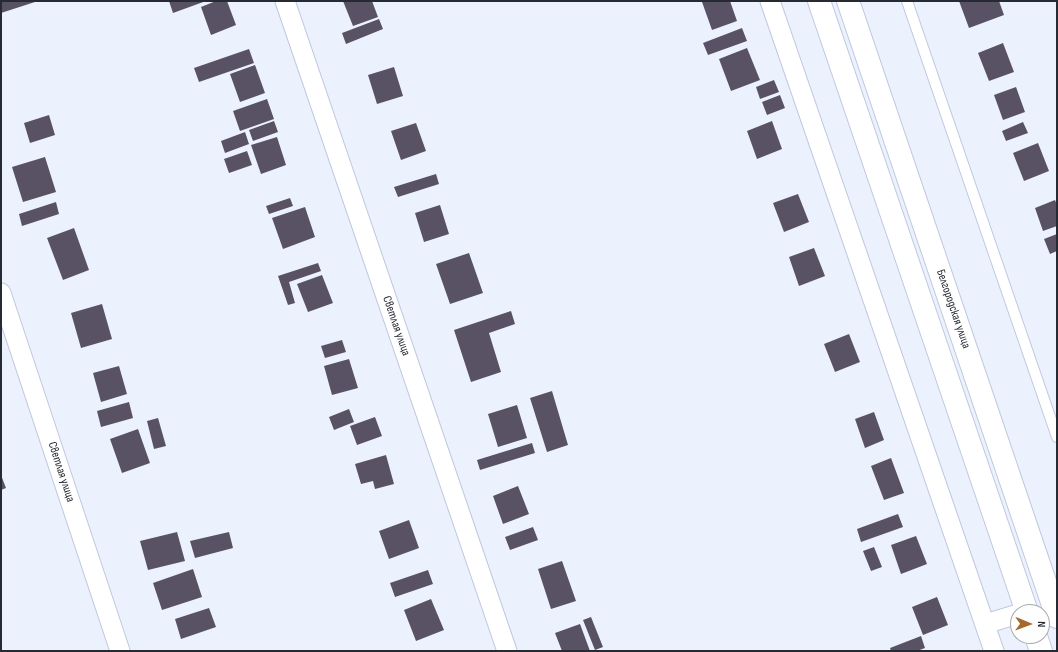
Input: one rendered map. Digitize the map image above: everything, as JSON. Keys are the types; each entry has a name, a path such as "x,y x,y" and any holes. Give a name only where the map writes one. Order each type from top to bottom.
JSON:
{"main road":[{"path":"819,1 1021,604"},
{"name":"Белгородская улица","path":"848,1 1055,604"}],"street":[{"name":"Светлая улица","path":"285,1 507,651"},
{"path":"770,1 994,651"},
{"name":"Светлая улица","path":"1,293 120,651"},
{"path":"985,624 1010,616"}],"lane":[{"path":"907,1 1057,437"}],"building":[{"path":"38,1 1,13 1,2"},
{"path":"169,1 206,1 173,13"},
{"path":"216,1 227,1 236,25 211,35 201,7"},
{"path":"343,1 372,1 378,17 353,26"},
{"path":"730,1 737,21 712,30 702,2"},
{"path":"959,1 999,1 1004,15 969,28"},
{"path":"379,19 383,29 346,44 342,33"},
{"path":"742,28 747,41 708,55 703,43"},
{"path":"1003,43 1014,72 989,81 978,53"},
{"path":"747,48 760,80 731,91 719,59"},
{"path":"249,49 254,63 199,82 194,68"},
{"path":"255,65 265,93 240,102 230,74"},
{"path":"394,67 403,96 377,104 368,75"},
{"path":"774,80 779,92 760,99 756,87"},
{"path":"1016,87 1025,112 1003,120 994,95"},
{"path":"780,95 785,108 767,115 762,102"},
{"path":"267,99 274,119 240,131 233,111"},
{"path":"49,115 55,135 30,143 24,123"},
{"path":"274,121 278,132 253,141 249,130"},
{"path":"772,121 782,149 757,159 747,131"},
{"path":"1023,122 1028,133 1006,141 1002,131"},
{"path":"416,123 426,151 401,160 391,131"},
{"path":"245,132 249,144 225,153 221,141"},
{"path":"277,137 286,165 261,174 251,145"},
{"path":"1038,143 1049,171 1024,181 1013,153"},
{"path":"247,151 252,165 229,173 224,159"},
{"path":"45,157 56,192 23,202 12,167"},
{"path":"436,174 439,184 398,197 394,187"},
{"path":"798,194 809,222 784,232 773,203"},
{"path":"290,198 293,206 269,214 266,206"},
{"path":"1055,200 1057,205 1057,226 1043,231 1035,208"},
{"path":"56,202 59,214 22,226 19,214"},
{"path":"440,205 449,234 424,242 415,213"},
{"path":"305,207 315,237 283,249 272,218"},
{"path":"74,228 89,270 63,280 47,238"},
{"path":"1057,234 1057,251 1050,254 1044,239"},
{"path":"814,248 825,276 799,286 789,257"},
{"path":"469,253 483,293 450,304 436,264"},
{"path":"318,263 321,271 289,282 295,303 288,305 278,276"},
{"path":"322,275 333,303 308,312 297,284"},
{"path":"102,304 112,339 81,348 71,313"},
{"path":"511,311 515,324 489,333 501,372 471,382 454,330"},
{"path":"849,334 860,362 835,372 824,344"},
{"path":"342,340 346,352 325,358 321,346"},
{"path":"349,359 358,388 332,395 324,366"},
{"path":"119,366 127,394 101,402 93,373"},
{"path":"552,391 568,445 547,452 530,398"},
{"path":"129,402 133,418 101,427 97,411"},
{"path":"517,405 527,438 498,447 488,414"},
{"path":"349,409 354,422 334,430 329,417"},
{"path":"874,412 884,440 865,448 855,419"},
{"path":"375,417 382,436 357,445 350,426"},
{"path":"158,418 166,446 154,449 147,421"},
{"path":"138,429 150,463 122,473 110,439"},
{"path":"532,443 535,453 480,470 477,460"},
{"path":"386,455 394,484 375,489 373,481 361,484 355,464"},
{"path":"891,458 904,493 884,500 871,466"},
{"path":"1,475 6,488 1,490"},
{"path":"518,486 529,514 503,524 493,496"},
{"path":"898,514 903,527 861,542 857,529"},
{"path":"409,520 419,548 389,559 379,531"},
{"path":"533,527 538,540 510,550 505,537"},
{"path":"177,532 185,561 148,570 140,541"},
{"path":"229,532 233,548 195,558 190,541"},
{"path":"916,536 927,564 901,574 891,545"},
{"path":"874,547 882,567 871,571 863,551"},
{"path":"562,561 576,601 551,609 538,569"},
{"path":"193,569 202,597 162,610 153,583"},
{"path":"428,570 433,584 395,597 390,583"},
{"path":"937,597 948,625 923,635 912,607"},
{"path":"431,599 444,630 416,641 404,610"},
{"path":"209,608 216,627 181,639 175,619"},
{"path":"591,617 603,647 595,650 583,620"},
{"path":"580,624 590,651 562,651 555,633"},
{"path":"921,636 925,648 917,651 891,651 890,648"}]}
